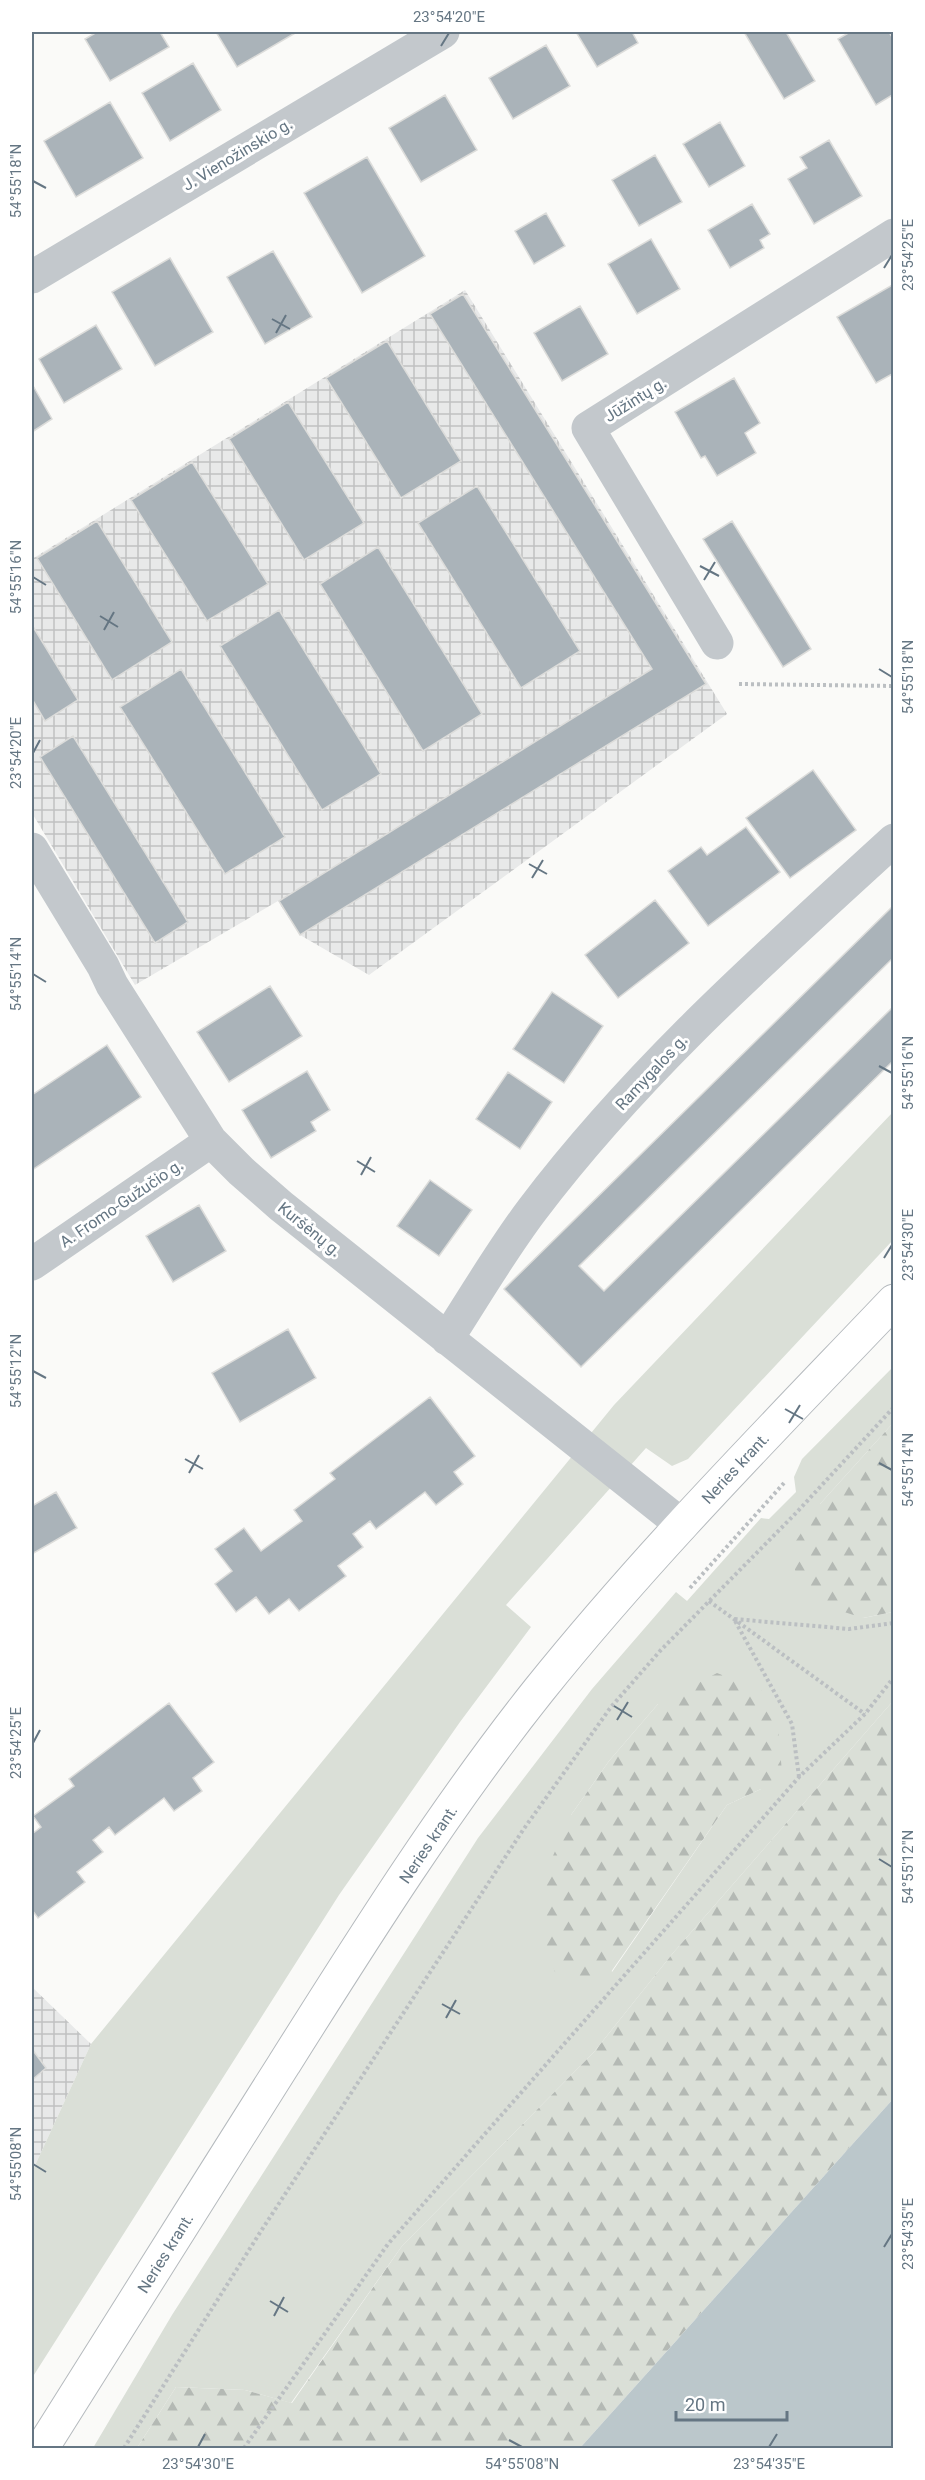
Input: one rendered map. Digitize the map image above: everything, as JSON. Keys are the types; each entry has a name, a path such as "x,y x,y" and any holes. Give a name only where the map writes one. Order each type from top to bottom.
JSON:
{"main road":[{"name":"Neries krant.","path":"42,2448 331,1990 441,1823 539,1690 682,1525 894,1301"}],"street":[{"name":"J. Vienožinskio g.","path":"32,278 443,32"},
{"name":"Jūžintų g.","path":"717,643 588,428 894,235"},
{"name":"Ramygalos g.","path":"447,1338 531,1211 589,1140 665,1055 730,990 894,840"},
{"name":"Kuršėnų g.","path":"32,849 103,966 112,985 211,1141 281,1206 682,1525"},
{"name":"A. Fromo-Gužučio g.","path":"32,1264 211,1141"}],"path":[{"path":"739,684 894,686"},
{"path":"124,2448 268,2221 523,1830 611,1707 660,1651 796,1512 894,1407"},
{"path":"690,1588 784,1483"},
{"path":"709,1601 865,1714"},
{"path":"734,1618 849,1629 894,1623"},
{"path":"734,1618 792,1724 799,1777"},
{"path":"244,2448 388,2244 799,1777 865,1714 894,1677"}],"shaded area":[{"path":"465,290 727,714 369,975 300,935 278,901 135,985 32,813 32,559"},
{"path":"32,1987 91,2044 32,2172"},
{"path":"893,2099 893,2448 580,2448"}],"green space":[{"path":"893,1112 893,1240 688,1459 672,1466 646,1448 506,1605 531,1627 460,1722 339,1895 32,2378 32,2172 91,2044 614,1405"},
{"path":"893,1367 893,1423 820,1504 863,1618 893,1612 893,1701 673,1953 594,2052 402,2246 291,2403 245,2390 176,2387 137,2448 93,2448 172,2315 478,1838 592,1689 676,1592 687,1601 761,1518 769,1519 796,1492 794,1477 802,1459","holes":["658,1704 761,1789 727,1805 612,1972 571,1815 609,1761"]},
{"path":"893,1423 893,1612 863,1618 816,1603 796,1577 792,1547 820,1504"},
{"path":"717,1673 761,1690 778,1728 782,1772 761,1789 727,1805 611,1972 586,1977 555,1972 543,1938 541,1883 571,1815 609,1761 658,1704"},
{"path":"893,1701 893,2099 580,2448 137,2448 176,2387 245,2390 292,2403 402,2246 594,2052 673,1953"}],"building":[{"path":"97,32 160,32 169,47 110,81 85,39"},
{"path":"216,32 297,32 237,67"},
{"path":"576,32 632,32 638,43 597,67"},
{"path":"744,32 786,32 815,81 784,99"},
{"path":"850,32 889,32 894,40 894,94 876,105 838,39"},
{"path":"546,45 570,86 513,119 489,78"},
{"path":"193,63 221,110 170,141 142,93"},
{"path":"445,95 477,150 421,182 389,128"},
{"path":"110,102 143,158 76,197 44,141"},
{"path":"720,122 745,166 709,187 683,144"},
{"path":"829,140 862,196 814,224 788,179 807,168 800,157"},
{"path":"655,155 682,202 639,226 612,180"},
{"path":"367,157 425,256 362,293 304,193"},
{"path":"752,204 770,234 760,240 764,248 730,268 708,230"},
{"path":"546,213 565,246 534,264 515,231"},
{"path":"651,239 680,289 637,314 608,264"},
{"path":"273,251 312,317 265,344 227,277"},
{"path":"170,258 213,332 155,366 112,292"},
{"path":"894,284 894,373 876,383 837,317"},
{"path":"463,294 706,684 300,935 279,901 652,669 430,314"},
{"path":"580,306 608,354 562,381 534,333"},
{"path":"96,325 122,369 64,403 39,359"},
{"path":"387,341 461,461 401,498 326,378"},
{"path":"734,378 760,423 745,433 756,453 717,476 705,456 701,458 675,412"},
{"path":"32,384 52,419 32,432"},
{"path":"288,402 364,523 304,560 229,439"},
{"path":"192,462 268,584 207,621 131,500"},
{"path":"477,486 580,651 521,688 418,523"},
{"path":"97,521 172,642 112,680 37,558"},
{"path":"732,521 811,649 783,667 703,539"},
{"path":"378,547 482,714 423,751 320,584"},
{"path":"279,610 381,774 322,810 220,646"},
{"path":"32,625 78,700 45,721 32,699"},
{"path":"181,669 285,837 225,874 120,707"},
{"path":"73,736 188,922 155,943 40,757"},
{"path":"813,770 856,830 790,878 746,818"},
{"path":"746,827 780,872 708,926 668,871 701,847 707,855"},
{"path":"655,900 689,943 618,998 585,955"},
{"path":"894,905 894,957 579,1266 604,1291 894,1006 894,1060 581,1367 504,1289"},
{"path":"270,986 302,1036 229,1082 197,1032"},
{"path":"552,992 603,1026 564,1083 513,1049"},
{"path":"107,1045 141,1097 32,1170 32,1095"},
{"path":"307,1071 330,1110 311,1122 316,1131 271,1158 242,1110"},
{"path":"508,1072 552,1102 520,1149 476,1119"},
{"path":"430,1180 472,1210 439,1256 397,1226"},
{"path":"199,1205 226,1251 173,1282 146,1236"},
{"path":"288,1329 316,1378 240,1422 212,1373"},
{"path":"430,1397 475,1456 454,1472 463,1484 436,1505 425,1492 376,1529 370,1521 353,1534 363,1547 338,1566 346,1576 299,1611 289,1599 269,1614 256,1597 236,1612 215,1584 232,1571 215,1549 244,1528 261,1551 302,1521 294,1510 335,1479 330,1473"},
{"path":"56,1492 77,1528 32,1554 32,1506"},
{"path":"169,1703 214,1762 193,1778 202,1791 174,1811 164,1798 115,1835 109,1827 93,1840 103,1852 77,1872 85,1882 38,1918 32,1910 32,1834 41,1827 33,1816 74,1786 69,1779"},
{"path":"32,2049 46,2068 32,2080"}]}
